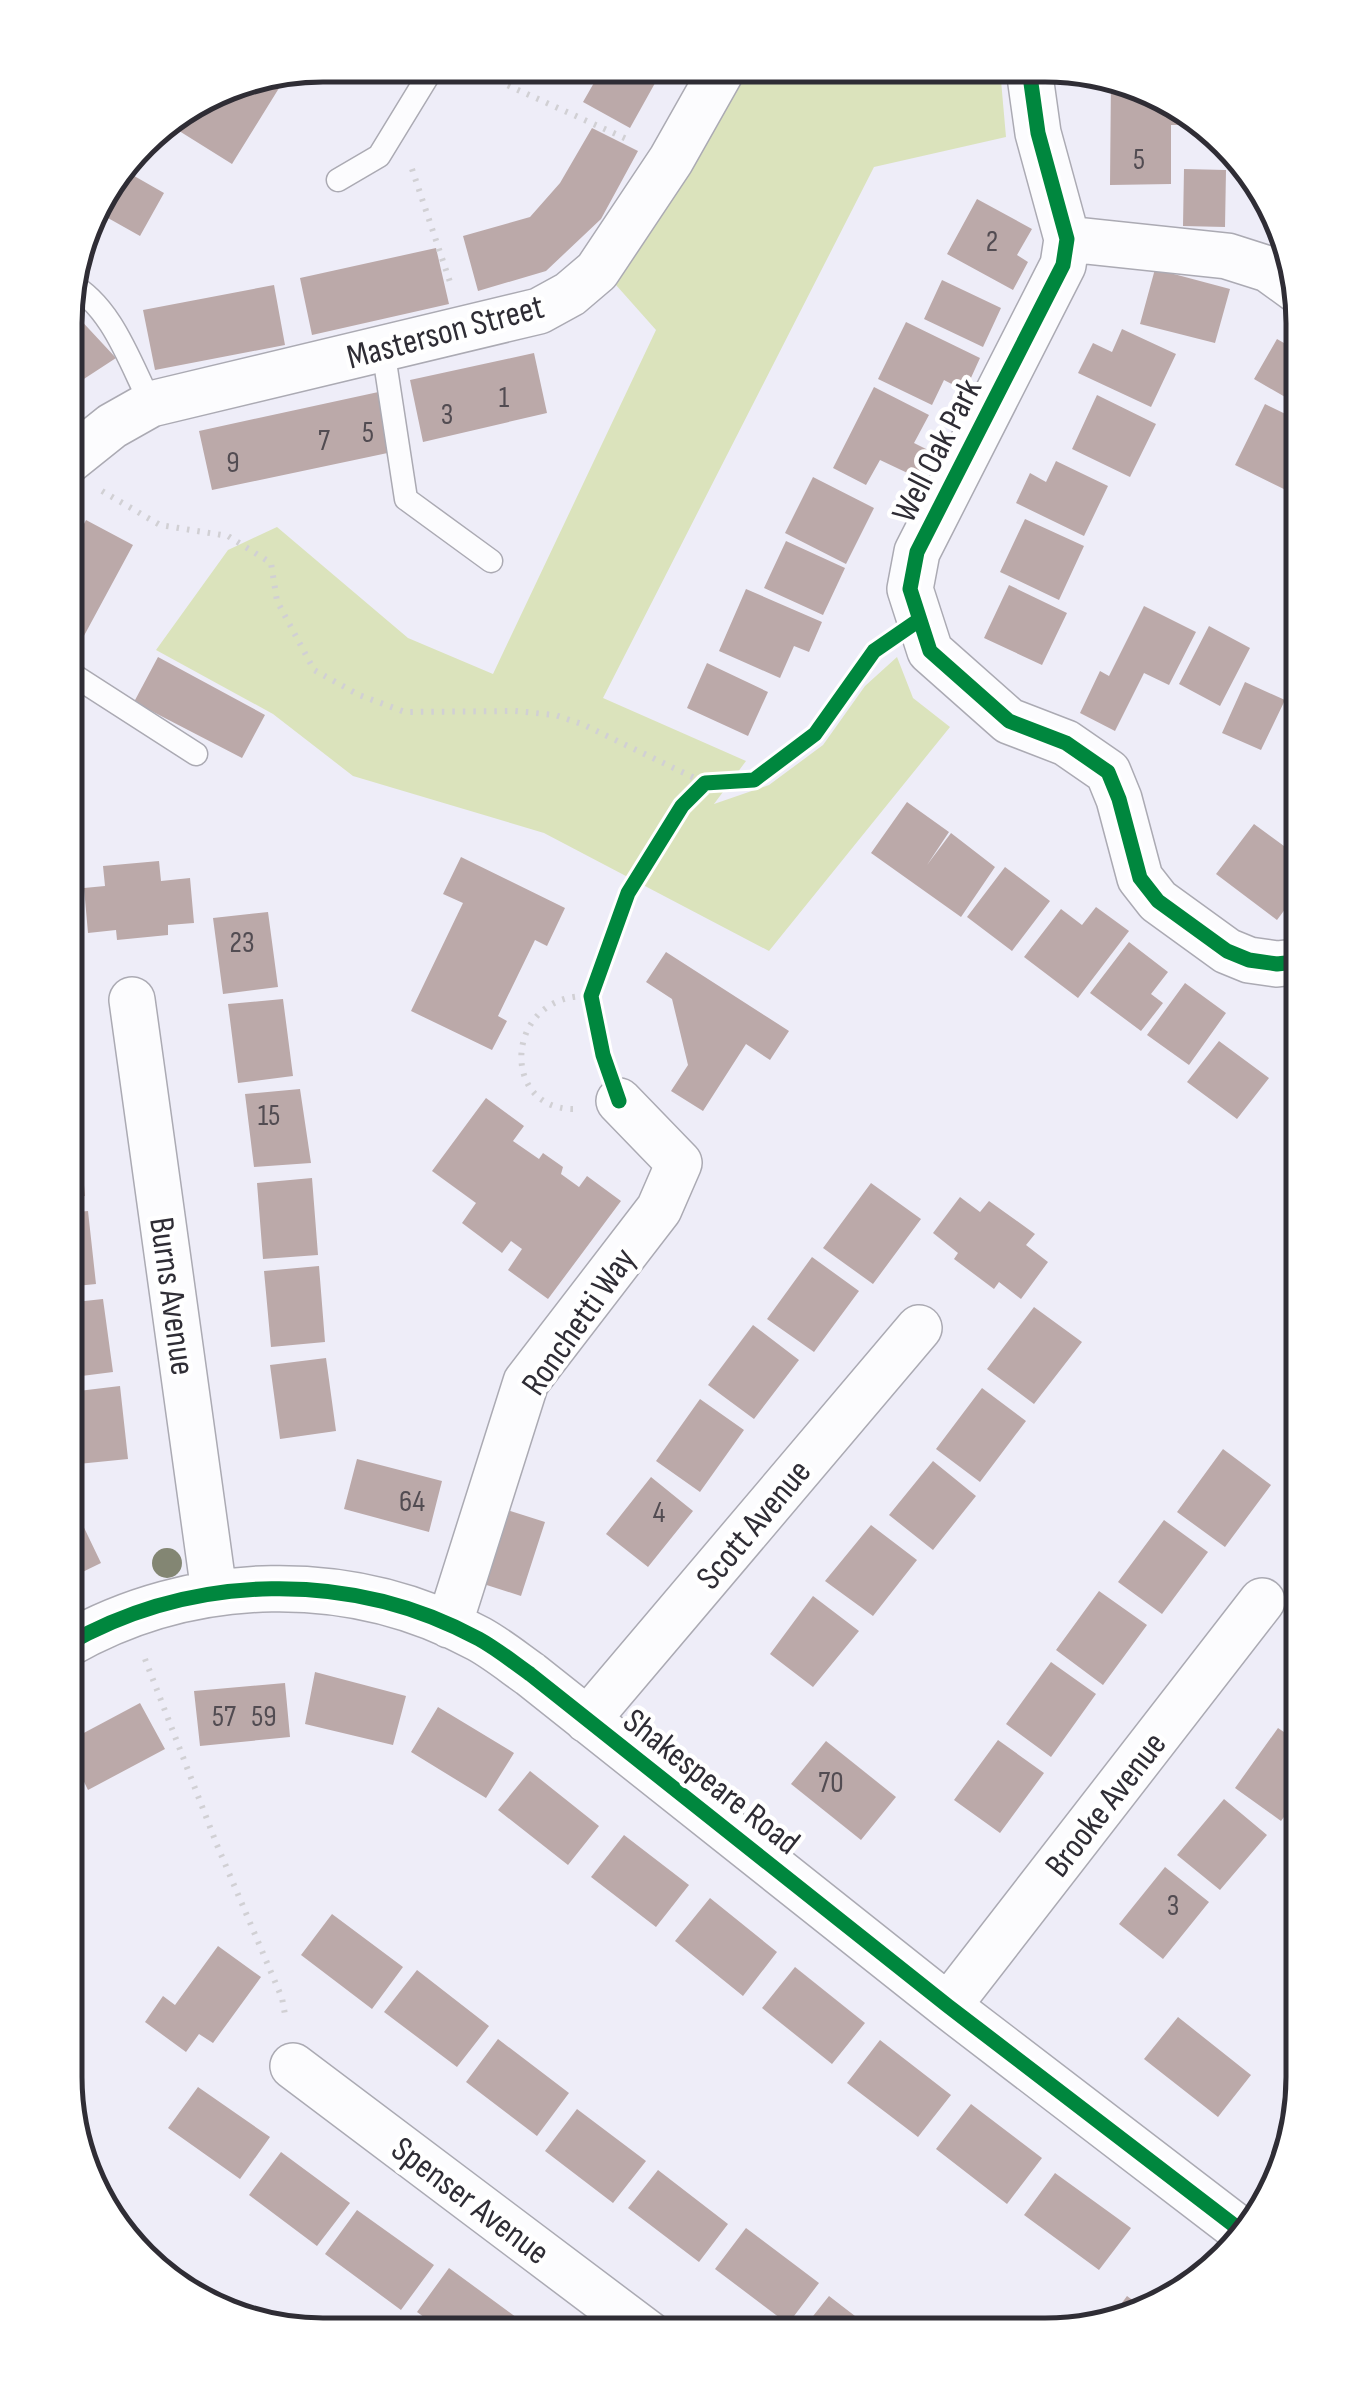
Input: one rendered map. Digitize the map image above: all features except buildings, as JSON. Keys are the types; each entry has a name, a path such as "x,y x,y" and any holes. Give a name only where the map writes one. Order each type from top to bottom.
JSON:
{"street":[{"name":"Masterson Street","path":"82,476 112,426 152,404 539,311 570,294 596,272 671,160 715,82"},
{"path":"1030,82 1038,133 1067,239 1227,256 1268,269 1281,278"},
{"name":"Well Oak Park","path":"1067,239 1063,265 1051,292 917,552 910,588 919,620 930,650 1009,722 1066,743 1108,772 1120,799 1140,878 1158,901 1227,951 1249,960 1286,963"},
{"name":"Burns Avenue","path":"132,1000 214,1592"},
{"name":"Ronchetti Way","path":"449,1624 526,1382 659,1209 679,1162 618,1098"},
{"name":"Scott Avenue","path":"587,1720 919,1328"},
{"name":"Shakespeare Road","path":"82,1637 128,1615 214,1592 257,1587 314,1589 378,1600 449,1624 530,1674 948,2006 1235,2226"},
{"name":"Brooke Avenue","path":"948,2006 1262,1601"},
{"name":"Spenser Avenue","path":"293,2066 627,2318"}],"lane":[{"path":"338,180 379,156 424,83"},
{"path":"85,293 106,317 152,404"},
{"path":"383,349 406,499 491,561"},
{"path":"82,680 196,754"}],"path":[{"path":"504,83 671,160"},
{"path":"394,133 408,156 466,328"},
{"path":"82,476 160,525 228,536 271,563 276,601 314,670 360,695 405,712 515,711 555,715 582,724 707,787"},
{"path":"597,979 592,1003 571,995 544,1007 528,1026 522,1044 522,1067 537,1097 564,1110 594,1110 618,1098"},
{"path":"128,1615 217,1845 282,1998 293,2066"}],"green space":[{"path":"729,82 1001,82 1006,137 874,167 603,698 746,761 714,804 769,785 823,745 865,686 897,657 913,698 950,727 769,951 544,833 353,776 273,714 156,650 228,550 277,527 408,638 493,674 656,330 616,285 706,117"}],"cycle path":[{"path":"1031,82 1038,133 1067,239 1063,265 917,552 910,589 930,651 1009,721 1066,743 1108,772 1140,878 1158,901 1227,951 1249,960 1286,963"},
{"path":"619,1101 603,1055 591,996 628,893 682,806 705,783 754,780 815,734 874,651 919,620"},
{"path":"82,1637 166,1604 218,1593 271,1589 325,1591 378,1600 429,1616 479,1639 530,1674 948,2006 1235,2226"}]}
